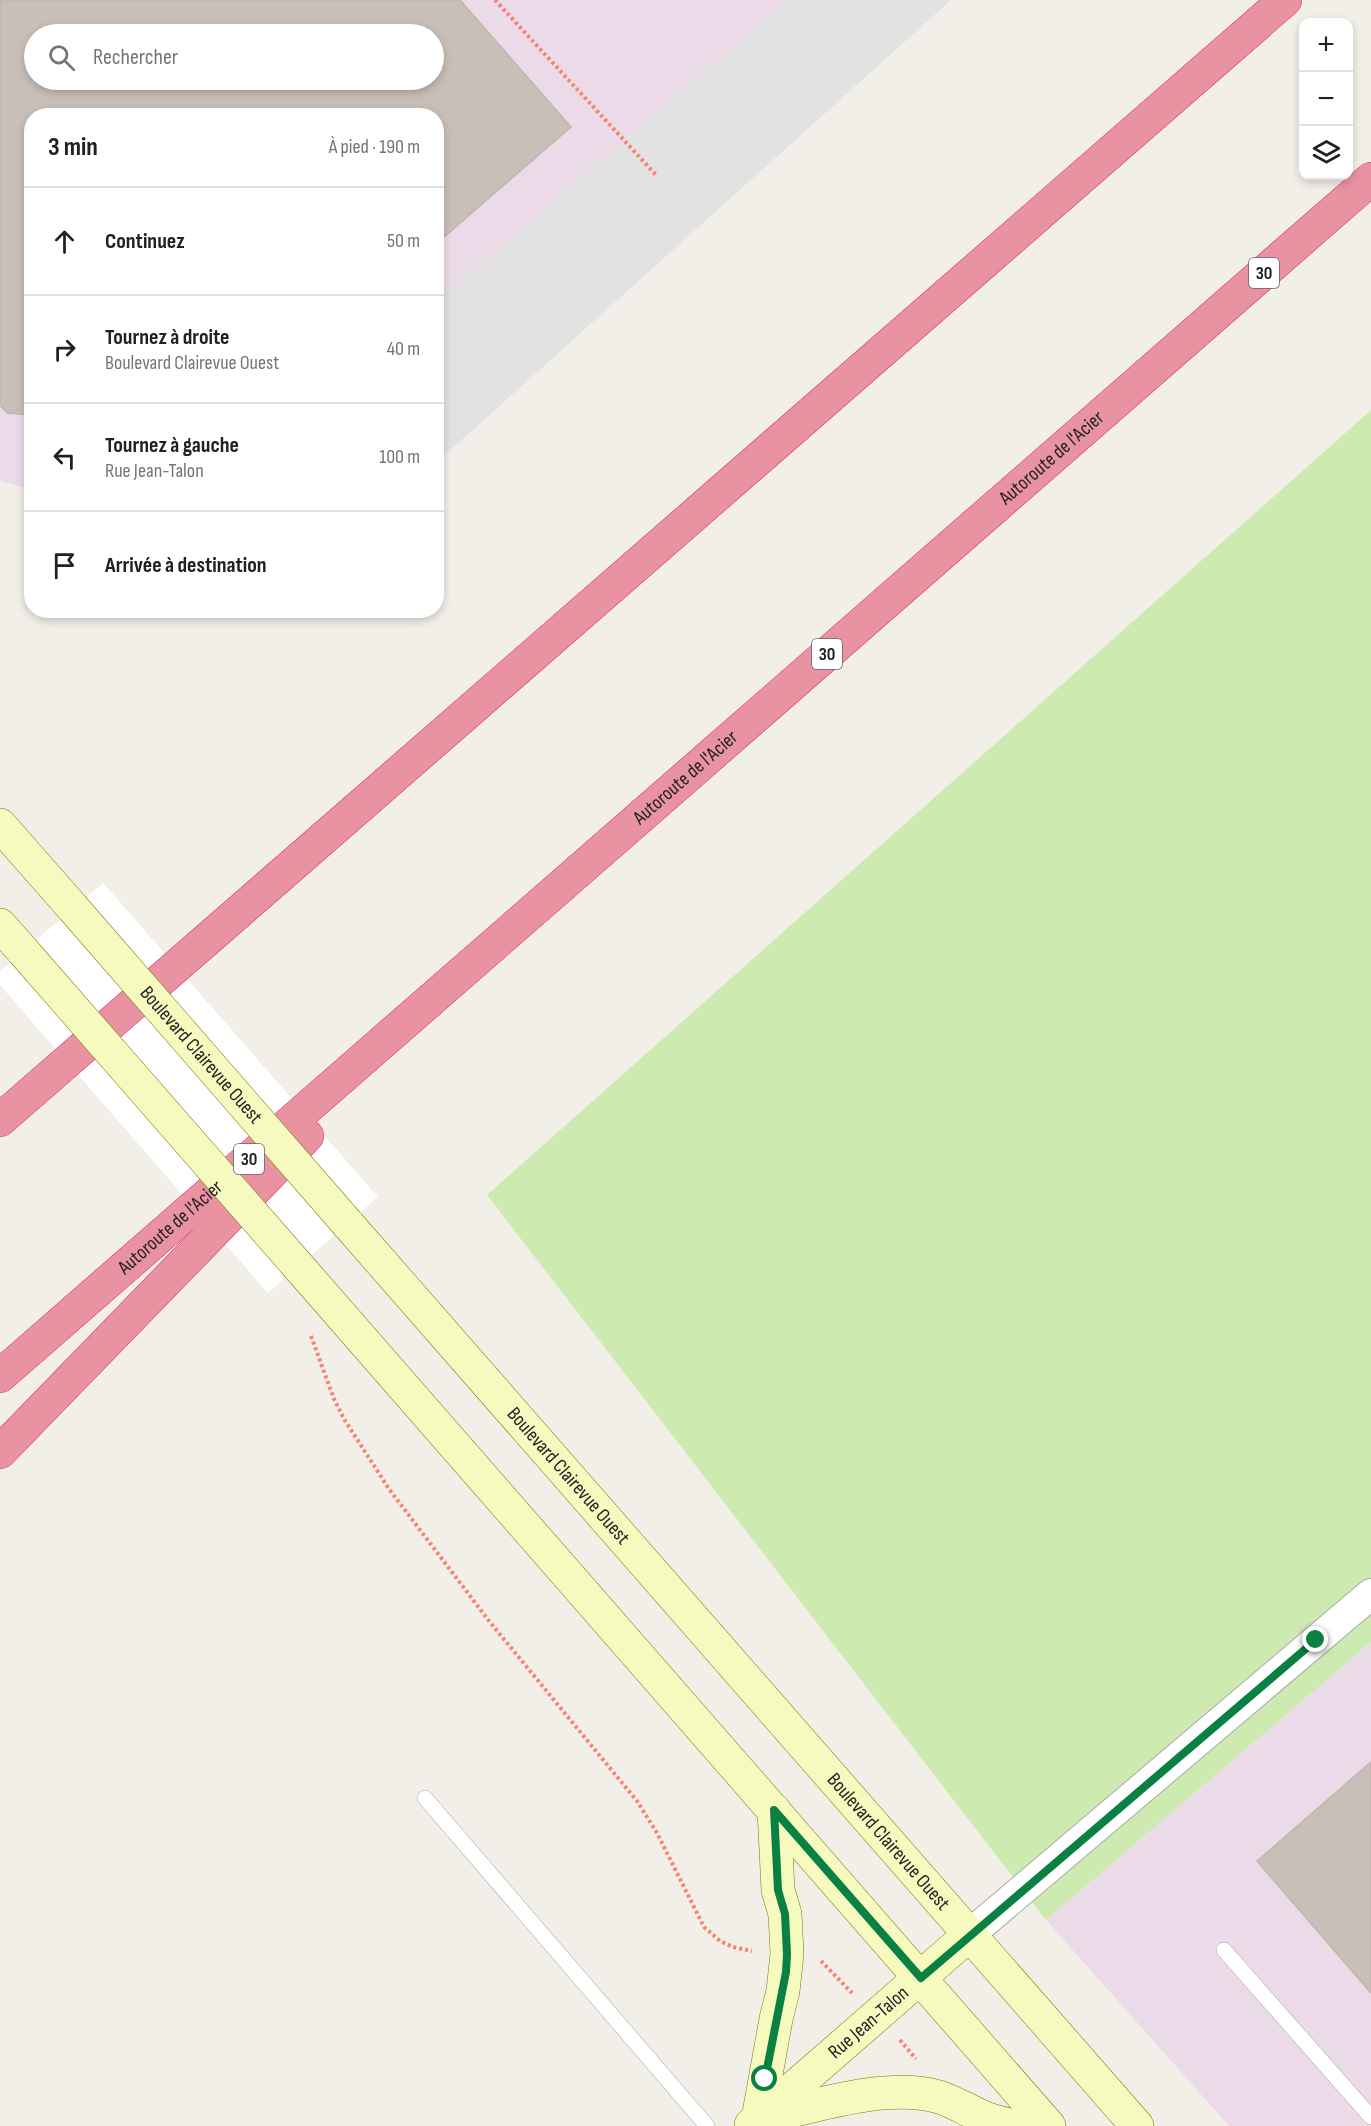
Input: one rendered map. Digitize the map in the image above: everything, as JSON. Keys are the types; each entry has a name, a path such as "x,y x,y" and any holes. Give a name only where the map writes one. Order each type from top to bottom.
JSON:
{"highway":[{"path":"0,1120 1285,0"},
{"name":"Autoroute de l'Acier","path":"0,1376 1371,179"},
{"path":"0,1452 497,941"},
{"path":"0,1093 114,1019"}],"street":[{"name":"Boulevard Clairevue Ouest","path":"0,825 1137,2126"},
{"path":"0,925 1049,2126"},
{"name":"Rue Jean-Talon","path":"754,2122 969,1935 1371,1594"},
{"path":"774,1810 778,1890 788,1935 787,1963 754,2122 876,2093 896,2091 939,2097 986,2119 1016,2126"}],"lane":[{"path":"425,1798 707,2126"},
{"path":"1224,1950 1371,2117"}],"path":[{"path":"495,0 656,175"},
{"path":"309,1329 334,1399 344,1419 389,1489 489,1621 637,1802 657,1833 704,1927 720,1941 733,1947 759,1951"},
{"path":"818,1959 842,1983"}],"shaded area":[{"path":"0,0 948,0 444,444 444,108 24,108 24,487 0,481"},
{"path":"789,0 951,0 444,456 444,296"},
{"path":"1371,1642 1371,2126 1229,2126 1046,1920"}],"green space":[{"path":"1371,410 1371,1642 1046,1920 487,1195"}],"pier":[{"path":"103,883 378,1197 268,1293 0,985 0,971"}],"building":[{"path":"0,0 460,0 571,127 444,237 444,108 24,108 24,414 7,413 0,405"},
{"path":"1371,1762 1371,1993 1257,1861"}],"route":[{"path":"765,2079 783,1991 788,1935 778,1890 774,1810 921,1978 1316,1640"}]}
